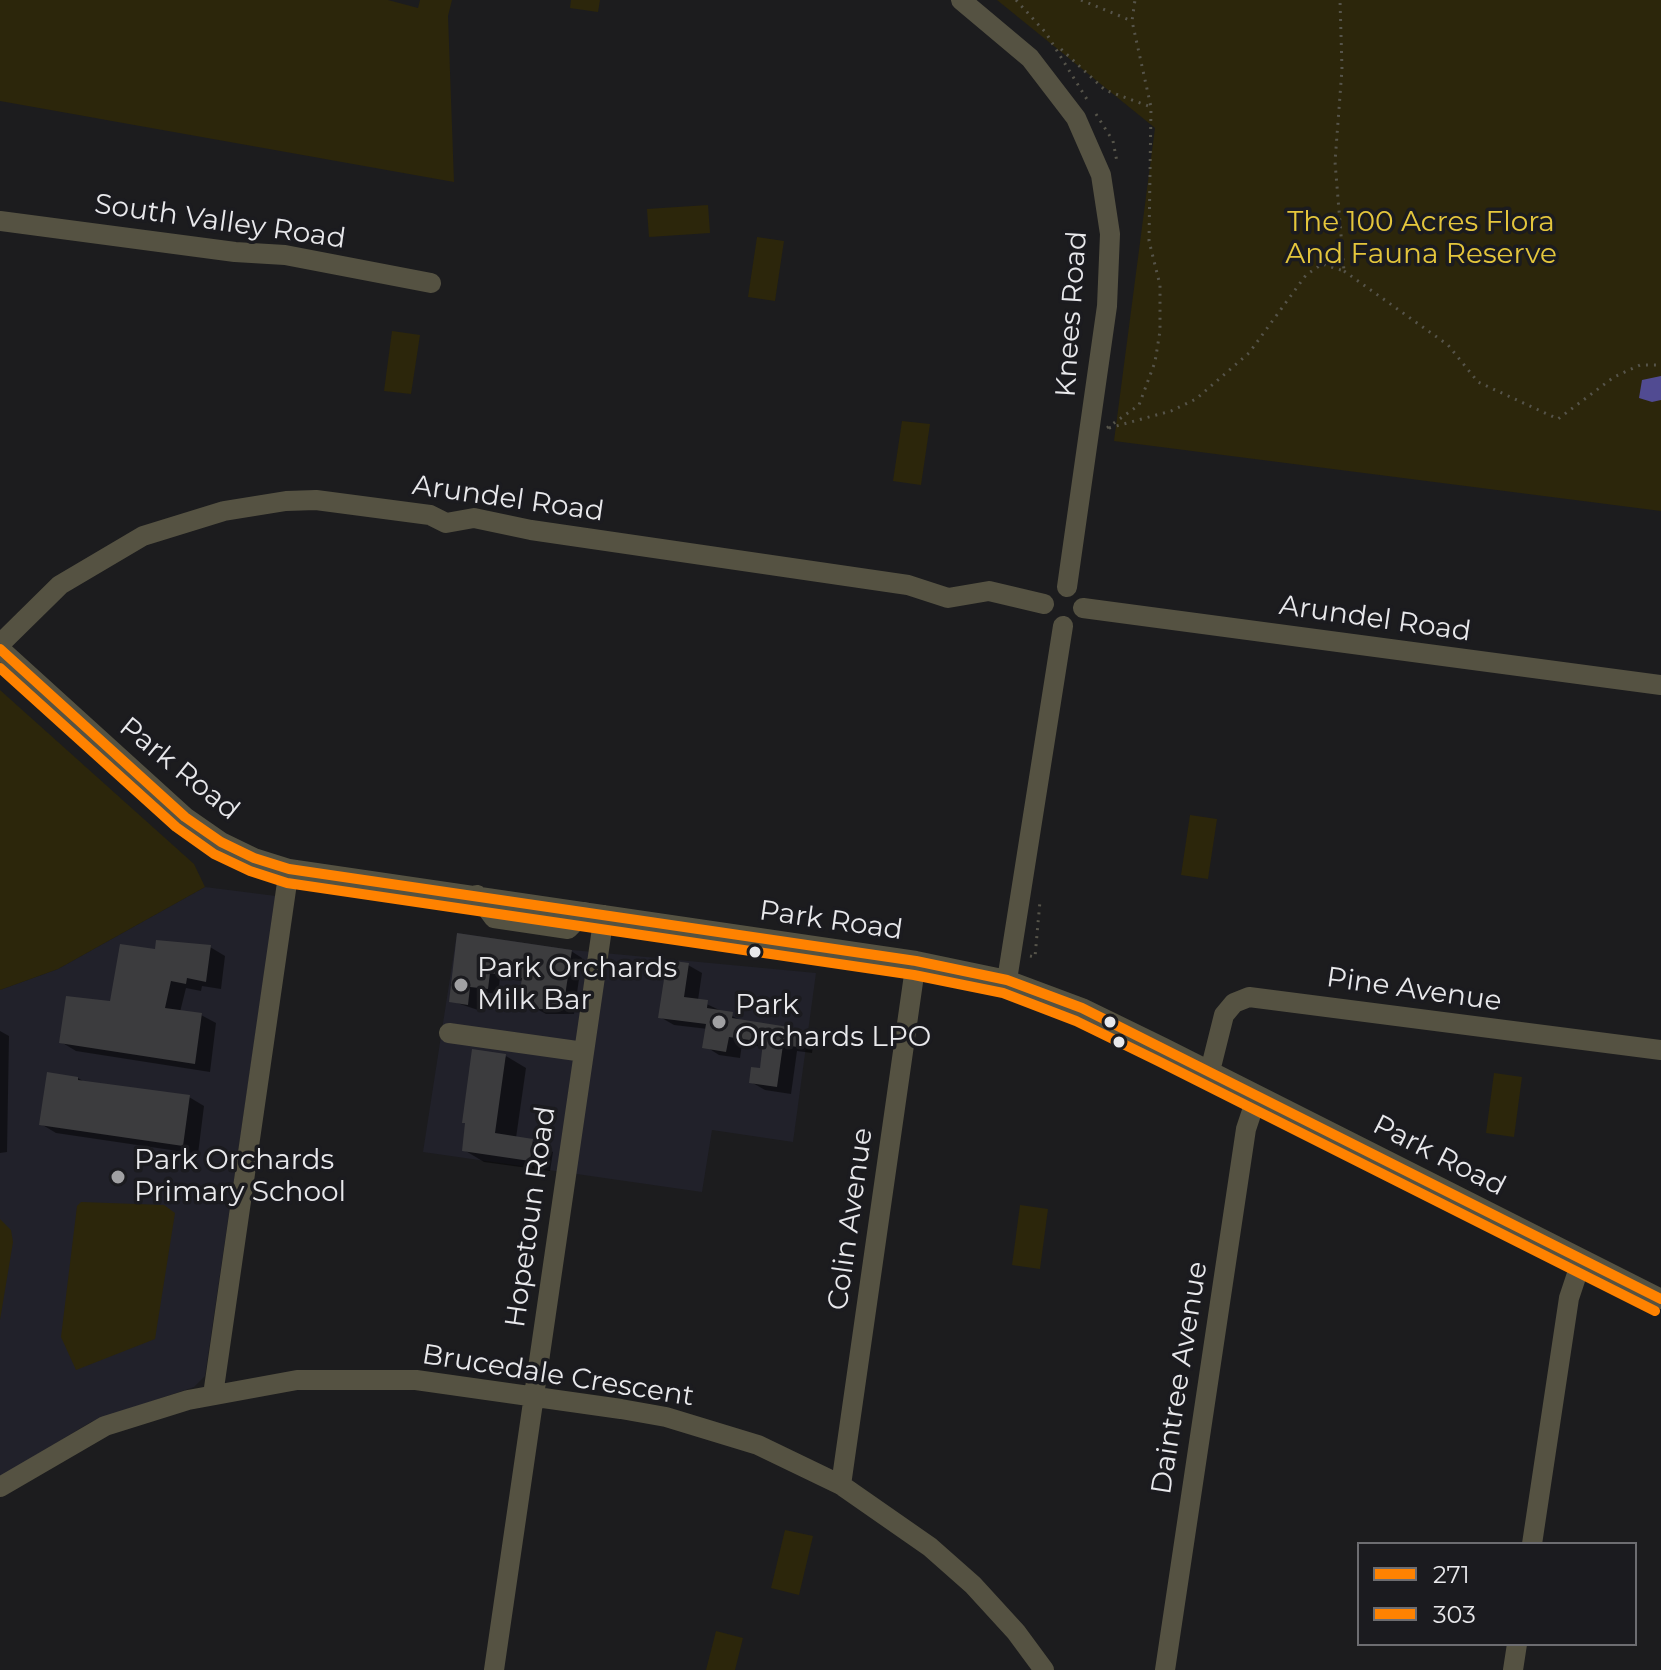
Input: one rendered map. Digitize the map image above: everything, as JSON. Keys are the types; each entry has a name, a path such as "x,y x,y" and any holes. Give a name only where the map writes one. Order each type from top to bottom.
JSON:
{"street":[{"name":"Knees Road","path":"961,0 1030,58 1076,118 1101,175 1110,234 1099,428 1067,587"},
{"name":"South Valley Road","path":"0,221 235,252 285,255 431,283"},
{"name":"Arundel Road","path":"0,647 60,585 143,536 245,505 286,501 316,500 430,515 446,523 474,518 546,532 908,585 948,598 989,591 1044,604"},
{"path":"1067,587 1077,592 1083,608 1078,619 1063,626 1047,617 1044,604 1050,593 1067,587"},
{"name":"Arundel Road","path":"1083,608 1661,685"},
{"path":"1007,980 1063,626"},
{"name":"Park Road","path":"0,647 185,817 239,852 289,869 916,961 1007,980 1082,1008 1661,1299"},
{"path":"213,1395 289,869"},
{"name":"Hopetoun Road","path":"494,1670 584,1052 594,913"},
{"name":"Colin Avenue","path":"841,1485 916,961"},
{"name":"Pine Avenue","path":"1210,1071 1224,1015 1234,1003 1249,997 1661,1050"},
{"path":"449,1033 584,1052"},
{"name":"Daintree Avenue","path":"1165,1670 1246,1129 1257,1096"},
{"path":"1532,1542 1569,1298 1582,1259"},
{"name":"Brucedale Crescent","path":"0,1487 105,1426 213,1395 297,1380 371,1378 534,1396 666,1417 758,1445 841,1485 930,1547 973,1585 1016,1632 1044,1670"},
{"path":"1513,1670 1517,1646"}],"path":[{"path":"1081,0 1132,21"},
{"path":"1099,428 1139,405 1155,362 1160,331 1160,285 1149,241 1151,107 1132,21 1135,0"},
{"path":"1340,0 1342,69 1335,162 1344,271"},
{"path":"1061,49 1105,90 1151,107"},
{"path":"1099,428 1171,411 1196,399 1249,353 1306,275 1322,264 1344,271 1448,345 1478,382 1558,419 1614,377 1640,365 1661,365"}],"shaded area":[{"path":"1661,376 1661,400 1652,402 1639,398 1642,380"},
{"name":"Park Orchards Primary School","path":"205,887 276,896 205,1376 194,1387 91,1422 0,1477 0,990 58,969"},
{"path":"457,933 572,950 816,973 793,1142 712,1130 702,1192 423,1152"}],"green space":[{"path":"0,0 388,0 418,8 420,0 452,0 448,16 454,182 0,101"},
{"path":"571,0 600,0 598,12 570,8"},
{"name":"The 100 Acres Flora And Fauna Reserve","path":"997,0 1661,0 1661,511 1114,441 1155,128"},
{"path":"708,205 710,233 649,237 647,209"},
{"path":"757,237 784,241 775,301 748,297"},
{"path":"392,331 420,335 411,394 384,391"},
{"path":"902,421 930,424 921,485 893,481"},
{"path":"0,690 194,864 205,887 58,969 0,990"},
{"path":"1190,815 1217,819 1208,879 1181,875"},
{"path":"1494,1073 1522,1077 1514,1137 1486,1133"},
{"path":"81,1202 164,1205 175,1213 155,1339 76,1370 61,1337 77,1206"},
{"path":"1020,1205 1048,1209 1040,1269 1012,1265"},
{"path":"0,1219 11,1230 13,1242 0,1320"},
{"path":"785,1530 813,1536 799,1595 771,1588"},
{"path":"716,1631 743,1638 735,1670 706,1670"}],"building":[{"path":"457,933 572,950 563,1009 533,1009 534,1000 519,997 522,978 490,973 488,989 470,987 468,1005 449,1002"},
{"path":"156,940 211,945 206,982 187,978 186,984 171,981 165,1008 202,1013 195,1064 59,1043 66,996 110,1001 120,944 155,949"},
{"path":"667,960 689,963 684,997 708,1000 707,1008 733,1012 732,1018 801,1029 798,1047 783,1045 777,1087 749,1083 751,1067 760,1068 763,1042 729,1037 726,1052 702,1048 706,1024 658,1018"},
{"path":"472,1049 506,1054 495,1133 533,1139 530,1161 462,1151 465,1123 462,1123"},
{"path":"47,1072 78,1077 78,1080 190,1095 183,1146 39,1125"}],"transit line":[{"name":"271","path":"0,649 185,817 221,842 254,858 289,869 916,961 1007,980 1082,1008 1661,1299"},
{"name":"303","path":"0,668 176,827 214,854 250,871 287,883 914,975 1003,993 1076,1021 1655,1311"}],"place":[{"name":"Park Orchards Milk Bar","path":"461,985"},
{"name":"Park Orchards LPO","path":"719,1022"},
{"name":"Park Orchards Primary School","path":"118,1177"}]}
